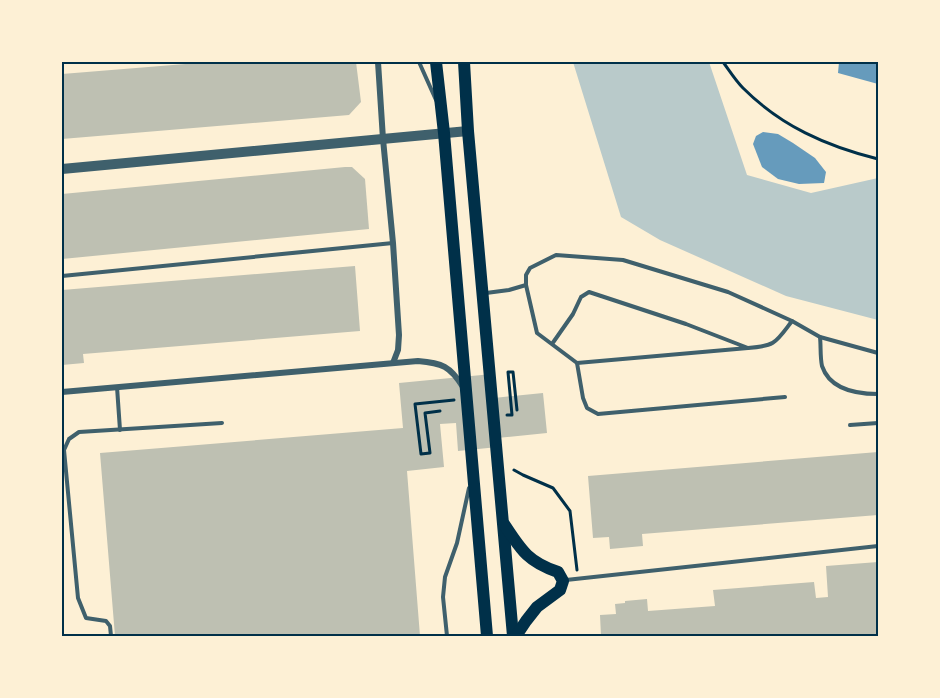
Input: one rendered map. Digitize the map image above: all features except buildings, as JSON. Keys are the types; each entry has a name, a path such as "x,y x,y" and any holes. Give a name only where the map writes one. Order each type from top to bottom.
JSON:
{"main road":[{"path":"436,62 444,133 463,395 487,636"},
{"path":"464,62 482,293 514,636"},
{"path":"503,523 517,545 529,558 542,567 558,572 563,580 560,590 537,607 514,636"}],"street":[{"path":"378,62 399,335 398,350 393,363"},
{"path":"62,169 468,131"},
{"path":"62,392 418,361 445,366 455,374 463,395"}],"lane":[{"path":"419,62 442,114"},
{"path":"62,276 393,243"},
{"path":"792,321 777,341 766,347 577,363 537,333 526,285 526,275 530,268 556,255 623,260 728,292 792,321 820,337 879,353"},
{"path":"482,293 509,290 526,285"},
{"path":"552,344 573,314 580,297 589,292 686,324 748,348"},
{"path":"820,337 822,363 826,375 838,387 864,394 879,394"},
{"path":"577,363 587,408 598,414 785,397"},
{"path":"117,387 120,430"},
{"path":"111,636 110,626 106,621 86,618 78,598 64,450 69,439 79,432 222,423"},
{"path":"850,425 879,423"},
{"path":"447,636 443,597 445,577 457,543 472,472"},
{"path":"563,580 879,546"}],"path":[{"path":"723,62 741,86 773,114 812,136 879,159"},
{"path":"512,415 508,372 513,372 517,410"},
{"path":"440,411 425,413 430,453 421,454 416,404 463,395"},
{"path":"514,471 553,488 570,511 578,579"}],"shaded area":[{"path":"573,62 709,62 747,175 811,193 878,178 878,320 786,296 660,240 621,217"}],"water":[{"path":"839,62 878,62 878,84 838,73"},
{"path":"763,132 778,134 815,158 826,172 824,183 799,184 778,179 762,167 753,144 756,136"}]}
